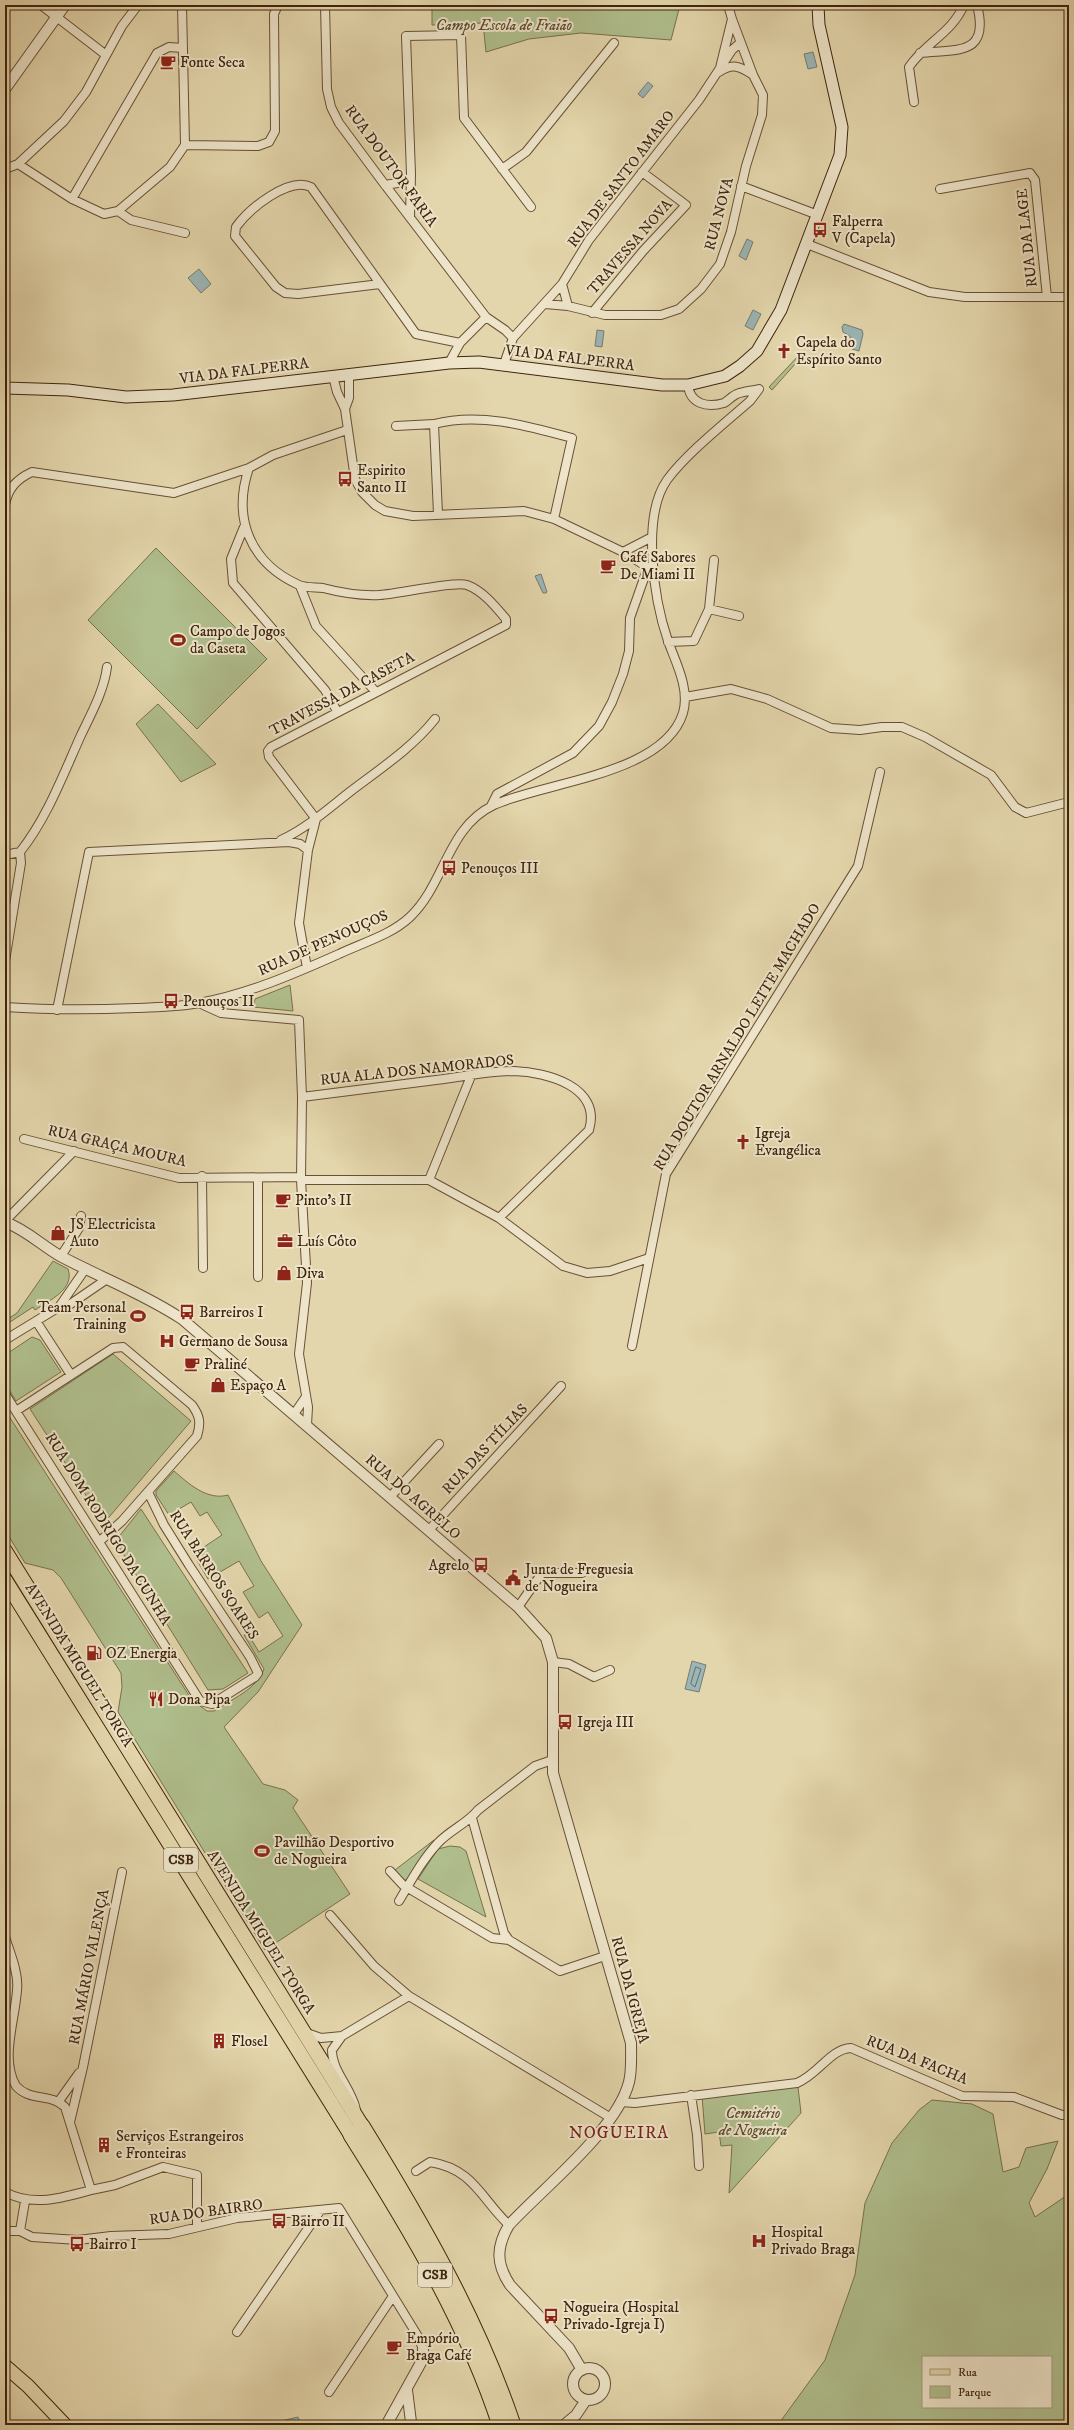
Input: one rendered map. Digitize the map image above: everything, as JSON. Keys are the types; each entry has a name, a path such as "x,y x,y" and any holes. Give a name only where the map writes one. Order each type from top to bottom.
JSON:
{"highway":[{"name":"AVENIDA MIGUEL TORGA","path":"5,1551 302,2031 357,2127"},
{"name":"AVENIDA MIGUEL TORGA","path":"6,1583 357,2127"},
{"name":"CSB","path":"357,2127 405,2222 444,2292 477,2365 500,2425"},
{"name":"CSB","path":"357,2127 423,2227 461,2297 493,2370 513,2425"}],"main road":[{"name":"VIA DA FALPERRA","path":"5,388 26,387 68,390 126,397 173,395 449,363 504,364 662,384 688,385 726,376 757,351 781,310 840,155 842,126 819,25 818,5"},
{"path":"5,2366 28,2386 66,2425"}],"street":[{"path":"41,5 106,55"},
{"path":"5,89 65,5"},
{"path":"5,169 18,164 64,121 86,92 122,26 138,5"},
{"path":"18,164 72,199 104,214 118,211 170,167 185,145 182,5"},
{"path":"185,145 258,146 269,142 275,131 274,14 278,5"},
{"name":"RUA DOUTOR FARIA","path":"325,5 327,89 331,107 339,123 486,317 514,338"},
{"path":"719,72 732,19 728,5"},
{"path":"914,102 908,67 918,53 958,20 964,5"},
{"path":"918,53 968,48 977,42 981,34 982,21 977,5"},
{"name":"RUA NOVA","path":"545,304 568,306 592,313 661,315 679,309 701,289 720,264 731,232 741,186 762,115 763,95 753,75 732,19"},
{"path":"410,217 406,36 461,34 464,118 531,207"},
{"name":"RUA DE SANTO AMARO","path":"504,364 514,338 526,321 545,304 562,284 588,240 699,100 719,72 732,50 740,42"},
{"path":"502,169 526,152 614,43"},
{"path":"72,199 157,53 170,47 183,48"},
{"path":"719,72 729,66 737,66 753,75"},
{"name":"TRAVESSA NOVA","path":"592,313 643,251 686,205 642,172"},
{"name":"RUA DA LAGE","path":"940,189 1030,173 1035,180 1047,298"},
{"path":"385,185 410,181"},
{"path":"380,284 298,294 285,293 276,287 235,236 236,227 281,188 305,184 311,187 416,334 460,343"},
{"path":"741,186 818,215"},
{"path":"118,211 131,220 185,233"},
{"path":"807,244 929,292 965,296 1047,298 1069,297"},
{"path":"562,284 568,306"},
{"path":"449,363 460,343 486,317"},
{"path":"345,410 350,390 349,375"},
{"path":"333,376 337,392 345,410 355,479 362,492 375,505 385,511 413,516 524,511 554,519 623,552 651,569 630,618 629,651 623,674 612,702 599,726 573,753 497,794 491,806"},
{"name":"RUA DE PENOUÇOS","path":"5,1007 57,1010 177,1006 199,1004 256,989 391,930 409,918 437,881 455,840 469,823 491,806 509,799 609,772 651,750 668,737 677,726 683,712 685,697 680,672 668,642 651,569 652,537 659,494 668,479 750,401 759,389 737,394 724,402 710,405 696,402 689,395 688,385"},
{"path":"396,426 434,424 448,420 490,420 531,427 572,438 554,519"},
{"path":"434,424 438,514"},
{"path":"5,505 6,497 14,483 32,472 174,493 248,468 273,455 347,430"},
{"path":"248,468 243,483 244,527 231,559 233,583 325,690 337,711"},
{"path":"244,527 256,553 272,569 300,586 316,626 375,691"},
{"path":"623,552 652,537"},
{"path":"668,642 694,641 709,609 714,560"},
{"name":"TRAVESSA DA CASETA","path":"300,586 348,594 379,595 439,586 466,585 489,599 506,619 506,625 375,691 271,746 268,751 269,757 316,819"},
{"path":"709,609 739,616"},
{"path":"5,855 20,852 35,833 106,678 107,667"},
{"path":"685,697 731,689 767,698 830,728 860,730 882,727 902,727 925,738 990,775 1016,807 1026,813 1069,802"},
{"path":"274,842 290,836 316,819 419,736 435,719"},
{"name":"RUA DOUTOR ARNALDO LEITE MACHADO","path":"632,1346 666,1174 858,866 880,772"},
{"path":"307,968 299,923 308,850 316,819"},
{"path":"57,1010 89,852 274,842 300,844 308,850"},
{"path":"5,961 7,933 21,863 20,852"},
{"path":"199,1004 221,1013 299,1020 302,1097 301,1179 307,1283 299,1354 305,1398 308,1407 307,1425"},
{"name":"RUA ALA DOS NAMORADOS","path":"302,1097 514,1071 557,1078 581,1092 590,1105 592,1122 589,1130 499,1218"},
{"path":"471,1076 429,1180 499,1218 564,1266 587,1273 610,1271 649,1258"},
{"name":"RUA GRAÇA MOURA","path":"24,1139 180,1178 202,1176 301,1179 429,1180"},
{"path":"5,1222 74,1151"},
{"path":"202,1176 203,1268"},
{"path":"258,1178 258,1277"},
{"path":"61,1256 79,1228 81,1216"},
{"name":"RUA DO AGRELO","path":"5,1222 24,1231 61,1256 160,1304 182,1319 518,1607"},
{"path":"59,1307 86,1268"},
{"path":"5,1340 59,1307 69,1305 107,1279"},
{"path":"36,1321 71,1375"},
{"path":"16,1411 113,1348 123,1347 192,1405 199,1416 200,1426 197,1436 148,1492 100,1541"},
{"name":"RUA DAS TÍLIAS","path":"429,1530 561,1386"},
{"name":"RUA DOM RODRIGO DA CUNHA","path":"5,1394 100,1541 200,1701"},
{"path":"294,1414 305,1398"},
{"path":"390,1497 439,1444"},
{"name":"RUA BARROS SOARES","path":"148,1492 164,1525 250,1657 258,1673 255,1678 218,1702 212,1704 200,1701"},
{"path":"518,1607 542,1573 582,1573"},
{"name":"RUA DA IGREJA","path":"518,1607 546,1638 553,1662 554,1703 552,1760 559,1799 631,2043 629,2083 611,2118 510,2225 501,2239 498,2251 503,2275 510,2285 569,2348 582,2370"},
{"path":"553,1662 569,1664 592,1677 610,1670"},
{"path":"399,1901 423,1862 439,1842 462,1823 472,1818 478,1810 535,1766 552,1760"},
{"path":"472,1818 504,1933 510,1940 560,1971 605,1956"},
{"path":"390,1871 395,1879 407,1887 492,1938 510,1940"},
{"name":"RUA MÁRIO VALENÇA","path":"70,2122 83,2067 122,1872"},
{"path":"330,1915 374,1966 408,1996 611,2118"},
{"path":"5,1937 12,1958 18,1989 5,2048 7,2073 17,2088 34,2097 59,2101"},
{"path":"357,2127 354,2099 332,2057 332,2050 342,2036 408,1996"},
{"path":"302,2031 321,2038 342,2036"},
{"name":"RUA DA FACHA","path":"620,2102 634,2103 797,2083 809,2078 834,2054 842,2049 851,2048 962,2096 1014,2097 1062,2115 1069,2115"},
{"name":"RUA MÁRIO VALENÇA","path":"83,2067 66,2094 59,2101 65,2107 90,2187"},
{"path":"691,2095 697,2135 699,2166"},
{"path":"416,2171 430,2162 445,2164 463,2173 478,2187 510,2225"},
{"path":"5,2192 25,2201 39,2201 90,2187 115,2184 163,2167 197,2175 198,2226"},
{"path":"20,2231 25,2201"},
{"name":"RUA DO BAIRRO","path":"5,2231 20,2231 32,2237 63,2241 169,2234 237,2218 339,2208 393,2296"},
{"path":"237,2332 320,2211"},
{"path":"329,2392 393,2296 420,2338 424,2357 388,2424"},
{"path":"593,2368 598,2371 604,2380 604,2390 601,2395 591,2400 586,2400 577,2395 573,2386 574,2376 582,2370 593,2368"},
{"path":"407,2388 412,2423"},
{"path":"564,2425 576,2415 586,2400"},
{"path":"388,2424 400,2417 412,2423"}],"green space":[{"name":"Campo Escola de Fraião","path":"432,5 680,5 671,40 581,33 529,39 486,52 483,23 432,25"},
{"path":"802,352 804,354 772,390 769,387"},
{"name":"Campo de Jogos da Caseta","path":"156,548 267,659 197,729 88,620"},
{"path":"158,704 216,764 181,782 136,724"},
{"path":"290,985 293,1011 253,1007 255,999"},
{"path":"53,1261 68,1269 69,1276 65,1288 54,1298 35,1310 33,1307 7,1324 5,1321 17,1313"},
{"path":"32,1337 40,1340 61,1372 16,1401 5,1383 5,1355"},
{"path":"113,1354 191,1421 104,1523 30,1409"},
{"path":"5,1410 192,1700 207,1711 214,1711 243,1693 261,1676 264,1669 244,1635 248,1634 259,1652 283,1636 268,1612 259,1618 243,1592 254,1586 239,1561 208,1579 188,1545 192,1542 198,1551 222,1535 207,1512 200,1516 191,1502 169,1515 156,1495 156,1491 174,1471 198,1490 213,1495 228,1495 261,1561 302,1625 258,1692 224,1727 263,1784 285,1790 298,1800 293,1808 350,1894 265,1950 118,1712 122,1687 121,1673 61,1578 53,1570 25,1563 5,1530"},
{"path":"141,1509 248,1673 223,1689 208,1690 117,1544 117,1539"},
{"path":"434,1840 407,1880 403,1880 395,1870"},
{"path":"450,1846 460,1847 466,1851 486,1917 418,1879 438,1849"},
{"name":"Cemitério de Nogueira","path":"798,2087 801,2113 729,2193 732,2145 721,2146 719,2132 705,2134 702,2096"},
{"path":"932,2100 972,2104 993,2114 1003,2172 1019,2167 1026,2148 1058,2141 1047,2169 1029,2203 1035,2217 1069,2194 1069,2425 774,2425 780,2422 825,2360 855,2275 865,2203 892,2143 919,2110"}],"water":[{"path":"813,52 817,67 808,69 804,54"},
{"path":"648,82 653,86 643,98 638,94"},
{"path":"747,239 753,242 746,260 739,256"},
{"path":"199,269 211,284 201,293 188,278"},
{"path":"753,310 761,314 753,330 745,326"},
{"path":"844,324 862,330 863,334 859,351 852,349 850,336 843,332 842,327"},
{"path":"597,330 604,331 602,347 595,346"},
{"path":"541,574 547,592 546,593 543,593 535,576"},
{"path":"692,1661 706,1665 699,1692 685,1689"},
{"path":"298,2417 301,2425 282,2425 281,2421"}],"place":[{"name":"Fonte Seca","path":"168,62"},
{"name":"Falperra V (Capela)","path":"820,230"},
{"name":"Capela do Espírito Santo","path":"784,351"},
{"name":"Espirito Santo II","path":"345,479"},
{"name":"Café Sabores De Miami II","path":"608,566"},
{"name":"Campo de Jogos da Caseta","path":"178,640"},
{"name":"Penouços III","path":"449,868"},
{"name":"Penouços II","path":"171,1001"},
{"name":"Igreja Evangélica","path":"743,1142"},
{"name":"Pinto's II","path":"283,1200"},
{"name":"JS Electricista Auto","path":"58,1233"},
{"name":"Luís Côto","path":"285,1241"},
{"name":"Diva","path":"284,1273"},
{"name":"Barreiros I","path":"187,1312"},
{"name":"Team Personal Training","path":"138,1316"},
{"name":"Germano de Sousa","path":"167,1341"},
{"name":"Praliné","path":"192,1364"},
{"name":"Espaço A","path":"218,1385"},
{"name":"Agrelo","path":"481,1565"},
{"name":"Junta de Freguesia de Nogueira","path":"513,1578"},
{"name":"OZ Energia","path":"94,1653"},
{"name":"Dona Pipa","path":"156,1699"},
{"name":"Igreja III","path":"565,1722"},
{"name":"Pavilhão Desportivo de Nogueira","path":"262,1851"},
{"name":"Flosel","path":"219,2041"},
{"name":"Serviços Estrangeiros e Fronteiras","path":"104,2145"},
{"name":"Bairro II","path":"279,2221"},
{"name":"Hospital Privado Braga","path":"759,2241"},
{"name":"Bairro I","path":"77,2244"},
{"name":"Nogueira (Hospital Privado-Igreja I)","path":"551,2316"},
{"name":"Empório Braga Café","path":"394,2347"}],"district":[{"name":"NOGUEIRA","path":"619,2133"}]}
